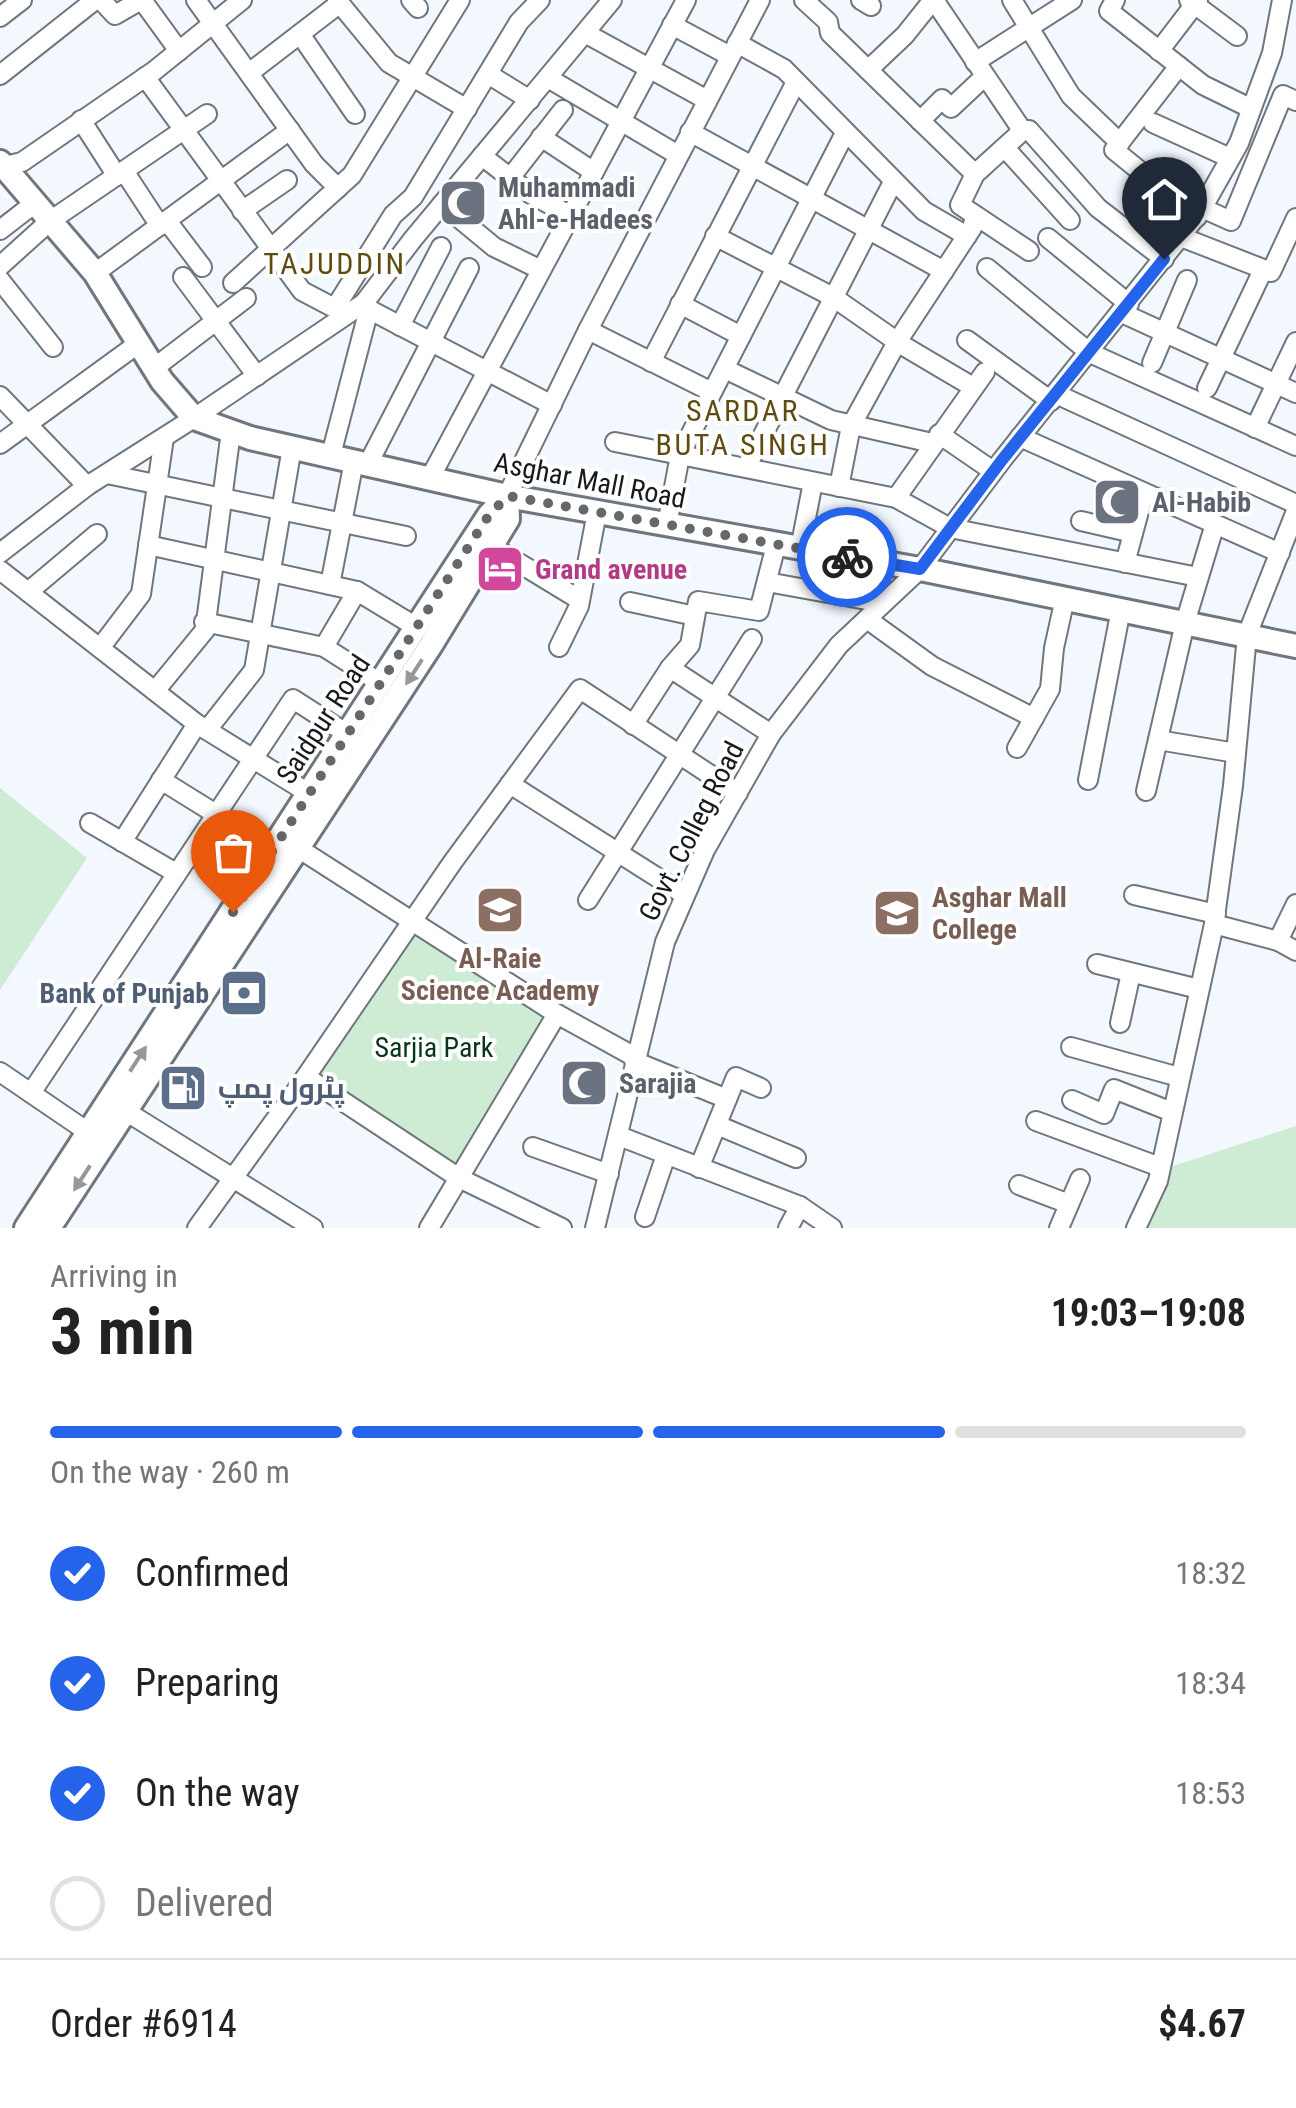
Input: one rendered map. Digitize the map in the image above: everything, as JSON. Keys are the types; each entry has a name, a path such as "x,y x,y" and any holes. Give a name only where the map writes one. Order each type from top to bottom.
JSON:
{"main road":[{"path":"1,165 95,274 154,368 194,418"},
{"name":"Asghar Mall Road","path":"194,418 292,447 508,496 920,569 1296,646"},
{"name":"Saidpur Road","path":"49,1228 118,1106 285,845 431,646 508,519 508,496"},
{"name":"Saidpur Road","path":"285,845 310,794 489,515 508,496"},
{"name":"Saidpur Road","path":"26,1228 88,1132 118,1106"}],"street":[{"path":"0,17 22,0"},
{"path":"0,75 98,0 116,15 141,0 180,51"},
{"path":"196,0 314,164 338,188"},
{"path":"1,165 22,162 145,77 242,0"},
{"path":"233,283 352,175 460,0"},
{"path":"0,553 87,486 256,376 341,311 393,215 413,196 520,22 540,0"},
{"path":"430,478 686,0"},
{"name":"Saidpur Road","path":"508,496 588,330 760,0"},
{"path":"804,0 828,22 830,33 975,174"},
{"path":"868,70 934,0 1020,131"},
{"path":"1012,0 1071,96 1120,143"},
{"path":"920,121 942,99 951,108 979,69 1029,28 1072,0"},
{"path":"1115,0 1108,11 1203,85 1250,108"},
{"name":"Govt. Colleg Road","path":"594,1228 665,942 706,850 771,734 839,645 920,569 1199,213 1233,152 1272,53 1282,0"},
{"path":"249,73 339,2 390,63 467,108"},
{"path":"330,585 351,460 367,306 442,204 585,33 606,2"},
{"path":"1159,50 1194,2 1237,36"},
{"path":"672,25 784,69 892,182 924,211 967,236"},
{"path":"585,33 707,100"},
{"path":"300,34 354,114"},
{"path":"1179,66 1114,150 1199,213 1230,221 1258,156 1290,98"},
{"path":"488,74 530,100"},
{"path":"145,77 302,290 341,311 367,306 552,405"},
{"path":"548,78 678,155"},
{"path":"651,362 796,82"},
{"path":"510,178 563,110"},
{"path":"0,230 120,174 207,114"},
{"path":"81,120 120,174 202,267"},
{"path":"1154,123 1233,152 1258,156"},
{"path":"95,274 290,130"},
{"path":"1029,251 960,205 975,174 1020,131 1029,130 1098,208 1164,259"},
{"path":"690,132 944,271"},
{"path":"667,525 680,454 846,133"},
{"path":"541,138 594,172"},
{"path":"1005,148 1070,220"},
{"path":"482,156 531,194 571,216"},
{"path":"242,211 287,180"},
{"path":"747,466 892,182"},
{"path":"442,204 494,247 542,270"},
{"path":"0,266 43,212"},
{"path":"839,487 851,426 897,342 967,236 975,217"},
{"path":"1181,237 1262,270 1274,270 1296,218"},
{"path":"716,236 833,297 897,342 979,379 896,498"},
{"path":"1048,238 1126,309 1166,333 1296,394"},
{"path":"400,326 441,246"},
{"path":"351,460 431,342 469,268"},
{"path":"986,268 1090,352 1296,446"},
{"path":"1207,388 1262,270"},
{"path":"184,277 256,376"},
{"path":"0,280 53,348"},
{"path":"1152,364 1187,280"},
{"path":"154,368 246,298"},
{"path":"680,304 741,336"},
{"path":"588,330 712,392"},
{"path":"967,340 1054,398 1295,512 1247,636 1215,919 1160,1168 1136,1228"},
{"path":"1255,428 1296,342"},
{"path":"0,444 138,343"},
{"path":"725,369 814,414 851,426 936,438 993,471"},
{"path":"0,396 87,486"},
{"path":"156,691 205,630 231,431"},
{"path":"100,648 142,594 164,438"},
{"path":"1020,438 1280,553"},
{"path":"615,442 896,498 950,528 1198,578"},
{"path":"122,842 161,780 254,670 292,447"},
{"path":"107,474 406,536"},
{"path":"800,550 813,482"},
{"path":"1124,563 1144,493"},
{"path":"559,647 580,600 596,512"},
{"path":"1080,520 1133,533"},
{"path":"1146,792 1185,622 1214,524"},
{"path":"28,592 97,534"},
{"path":"148,545 357,591 418,628"},
{"path":"633,725 690,645 698,601 759,611 776,545"},
{"path":"492,546 580,600"},
{"path":"0,570 202,727 310,794"},
{"path":"766,582 883,603"},
{"path":"324,647 357,591"},
{"path":"1017,748 1050,689 1065,598"},
{"path":"630,602 696,616"},
{"path":"1088,780 1120,609"},
{"path":"867,619 932,666 1034,718"},
{"path":"204,622 324,647 382,684"},
{"path":"588,900 752,639"},
{"path":"670,668 771,734"},
{"path":"197,1228 412,920 580,689 738,793"},
{"path":"31,1093 293,698 348,735"},
{"path":"1158,740 1236,753"},
{"path":"161,780 215,813 285,845 635,1059 727,1100"},
{"path":"510,784 686,896"},
{"path":"90,823 176,873"},
{"path":"1134,894 1278,941 1296,951"},
{"path":"1278,941 1296,904"},
{"path":"1097,964 1199,989"},
{"path":"1120,1023 1131,972"},
{"path":"438,1225 459,1178 558,1014"},
{"path":"1070,1048 1178,1078"},
{"path":"1,1074 88,1132"},
{"path":"306,1077 459,1178 562,1228"},
{"path":"699,1168 736,1077 761,1088"},
{"path":"1072,1100 1104,1114 1114,1089 1172,1112"},
{"path":"118,1106 314,1228"},
{"path":"1036,1121 1160,1168"},
{"path":"717,1125 796,1158"},
{"path":"619,1136 800,1206 832,1228"},
{"path":"533,1147 609,1174"},
{"path":"645,1216 666,1155"},
{"path":"1059,1228 1080,1180"},
{"path":"1019,1185 1069,1204"},
{"path":"788,1228 800,1206"}],"green space":[{"path":"0,788 87,858 0,990"},
{"name":"Sarjia Park","path":"412,921 557,1014 459,1178 306,1077"},
{"path":"1296,1126 1296,1228 1145,1228 1167,1168"}],"way so far":[{"path":"233,912 489,515 508,496 847,557"}],"place":[{"name":"Muhammadi Ahl-e-Hadees","path":"463,203"},
{"name":"Al-Habib","path":"1117,502"},
{"name":"Grand avenue","path":"500,569"},
{"name":"Al-Raie Science Academy","path":"500,910"},
{"name":"Asghar Mall College","path":"897,913"},
{"name":"Bank of Punjab","path":"244,993"},
{"name":"Sarajia","path":"584,1083"},
{"name":"پٹرول پمپ","path":"183,1088"}],"district":[{"name":"TAJUDDIN","path":"335,264"},
{"name":"SARDAR BUTA SINGH","path":"743,428"}],"route":[{"path":"847,557 920,569 1164,259"}]}
